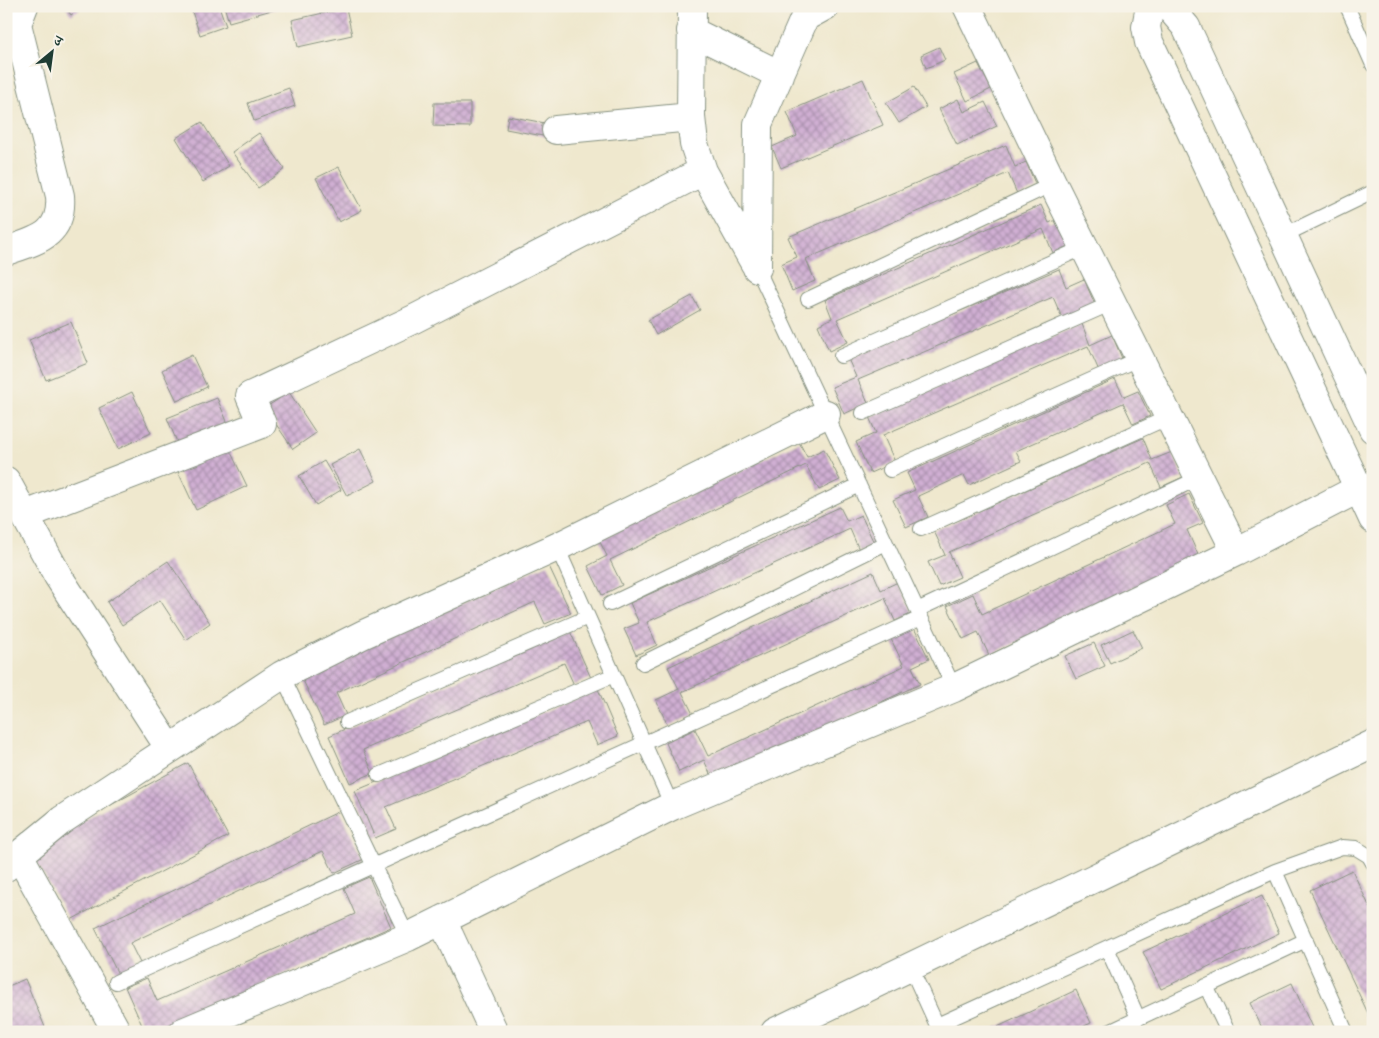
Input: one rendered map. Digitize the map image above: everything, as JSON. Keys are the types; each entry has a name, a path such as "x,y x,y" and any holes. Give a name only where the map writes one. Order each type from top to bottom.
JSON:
{"street":[{"path":"757,268 758,124 805,17 825,6"},
{"path":"967,6 1053,184 1236,552"},
{"path":"1150,6 1146,27 1149,42 1373,519"},
{"path":"1168,6 1186,27 1373,429"},
{"path":"691,19 780,75"},
{"path":"691,19 691,117 694,144 703,171 757,268"},
{"path":"6,251 47,235 57,222 61,208 60,196 16,20"},
{"path":"556,130 691,117"},
{"path":"25,515 262,424 250,396 412,320 703,171"},
{"path":"117,1032 12,861 62,820 282,675 364,634 557,547 826,414"},
{"path":"6,481 58,576 170,749"},
{"path":"183,1032 408,937 672,806 954,688 1236,552 1358,489"},
{"path":"775,1032 1373,744"},
{"path":"442,920 494,1032"}],"lane":[{"path":"1347,6 1368,41 1373,64"},
{"path":"808,299 1053,184"},
{"path":"1282,236 1373,192"},
{"path":"841,356 1085,247"},
{"path":"757,268 954,688"},
{"path":"864,413 1112,303"},
{"path":"890,470 1140,358"},
{"path":"921,529 1169,417"},
{"path":"116,982 644,743 919,614 1199,478"},
{"path":"610,604 859,485"},
{"path":"643,663 886,543"},
{"path":"557,547 672,806"},
{"path":"347,722 588,617"},
{"path":"282,675 408,937"},
{"path":"379,775 614,675"},
{"path":"910,966 938,1028 1275,871 1342,847 1356,848 1369,856 1373,864"},
{"path":"1275,871 1346,1032"},
{"path":"1109,1032 1306,940"},
{"path":"1107,948 1138,1018"},
{"path":"1206,986 1228,1032"}],"building":[{"path":"65,6 84,6 71,15"},
{"path":"190,6 219,6 226,26 200,35"},
{"path":"224,6 278,6 279,8 229,22"},
{"path":"346,8 352,35 298,47 292,20"},
{"path":"939,47 945,60 926,68 921,55"},
{"path":"978,63 991,89 967,101 954,74"},
{"path":"863,79 883,125 781,168 772,147 797,136 787,112"},
{"path":"914,87 926,107 899,123 886,103"},
{"path":"289,88 295,106 254,121 248,103"},
{"path":"958,99 964,112 985,102 997,126 957,145 939,109"},
{"path":"434,103 470,103 470,127 433,126"},
{"path":"508,116 550,124 548,137 506,129"},
{"path":"202,122 229,166 203,182 176,138"},
{"path":"259,133 285,169 258,188 232,152"},
{"path":"1006,145 1015,167 1026,162 1037,188 1018,196 1008,173 806,259 815,281 792,291 781,264 797,257 788,237"},
{"path":"339,167 362,210 339,222 316,178"},
{"path":"1041,205 1049,223 1063,217 1074,243 1053,253 1043,229 837,319 848,342 829,351 818,325 832,318 825,300"},
{"path":"1059,269 1066,287 1084,279 1096,307 1063,320 1053,297 858,380 868,403 844,414 832,387 856,377 848,359"},
{"path":"692,296 700,310 656,335 648,320"},
{"path":"71,322 88,363 46,380 29,340"},
{"path":"1082,324 1090,345 1112,335 1124,363 1100,373 1088,346 883,435 895,462 870,473 856,442 876,433 869,417"},
{"path":"192,355 207,387 177,401 162,370"},
{"path":"1115,379 1124,397 1138,391 1150,416 1133,424 1123,403 1016,451 1021,461 969,485 964,475 918,496 928,517 906,527 893,500 915,490 907,473"},
{"path":"132,392 151,433 118,449 99,408"},
{"path":"289,392 316,433 293,449 265,408"},
{"path":"217,398 232,433 182,454 167,418"},
{"path":"1143,438 1152,460 1172,452 1183,477 1161,487 1150,463 949,552 960,577 939,586 928,562 945,555 934,531"},
{"path":"225,440 247,486 196,510 174,463"},
{"path":"799,442 807,457 824,449 840,480 819,490 806,465 610,560 622,585 602,595 588,566 607,556 599,540"},
{"path":"360,449 376,481 347,496 330,465"},
{"path":"324,461 341,490 316,505 299,476"},
{"path":"1189,494 1203,523 1187,530 1199,557 989,655 978,632 963,639 947,606 973,594 982,614 1175,524 1166,505"},
{"path":"840,507 847,521 861,515 875,545 860,552 850,529 647,622 657,645 636,655 624,629 639,623 630,603"},
{"path":"168,561 210,623 186,640 160,600 122,625 107,602"},
{"path":"548,564 571,613 545,624 535,602 336,693 346,715 324,725 301,676"},
{"path":"873,572 881,590 898,582 913,613 895,621 885,598 682,692 693,714 668,726 656,700 679,689 668,667"},
{"path":"914,628 929,659 912,667 920,684 713,780 704,760 679,772 666,743 695,729 708,756 904,666 891,639"},
{"path":"1133,630 1142,648 1110,663 1101,645"},
{"path":"570,631 591,678 574,685 564,663 363,750 373,773 350,783 329,736"},
{"path":"1094,643 1105,666 1076,679 1065,656"},
{"path":"598,689 618,736 597,745 587,722 386,807 396,829 375,838 355,791"},
{"path":"188,763 228,836 69,921 30,849"},
{"path":"340,811 364,859 334,873 323,851 130,943 141,965 119,976 95,928"},
{"path":"1352,870 1373,914 1373,1024 1310,890"},
{"path":"369,877 391,927 152,1032 145,1032 125,987 147,978 157,1001 355,914 344,888"},
{"path":"1262,896 1279,933 1161,989 1143,952"},
{"path":"25,979 47,1032 6,1032 6,987"},
{"path":"1292,983 1314,1032 1264,1032 1250,1003"},
{"path":"1076,990 1091,1023 1071,1032 987,1032"}]}
